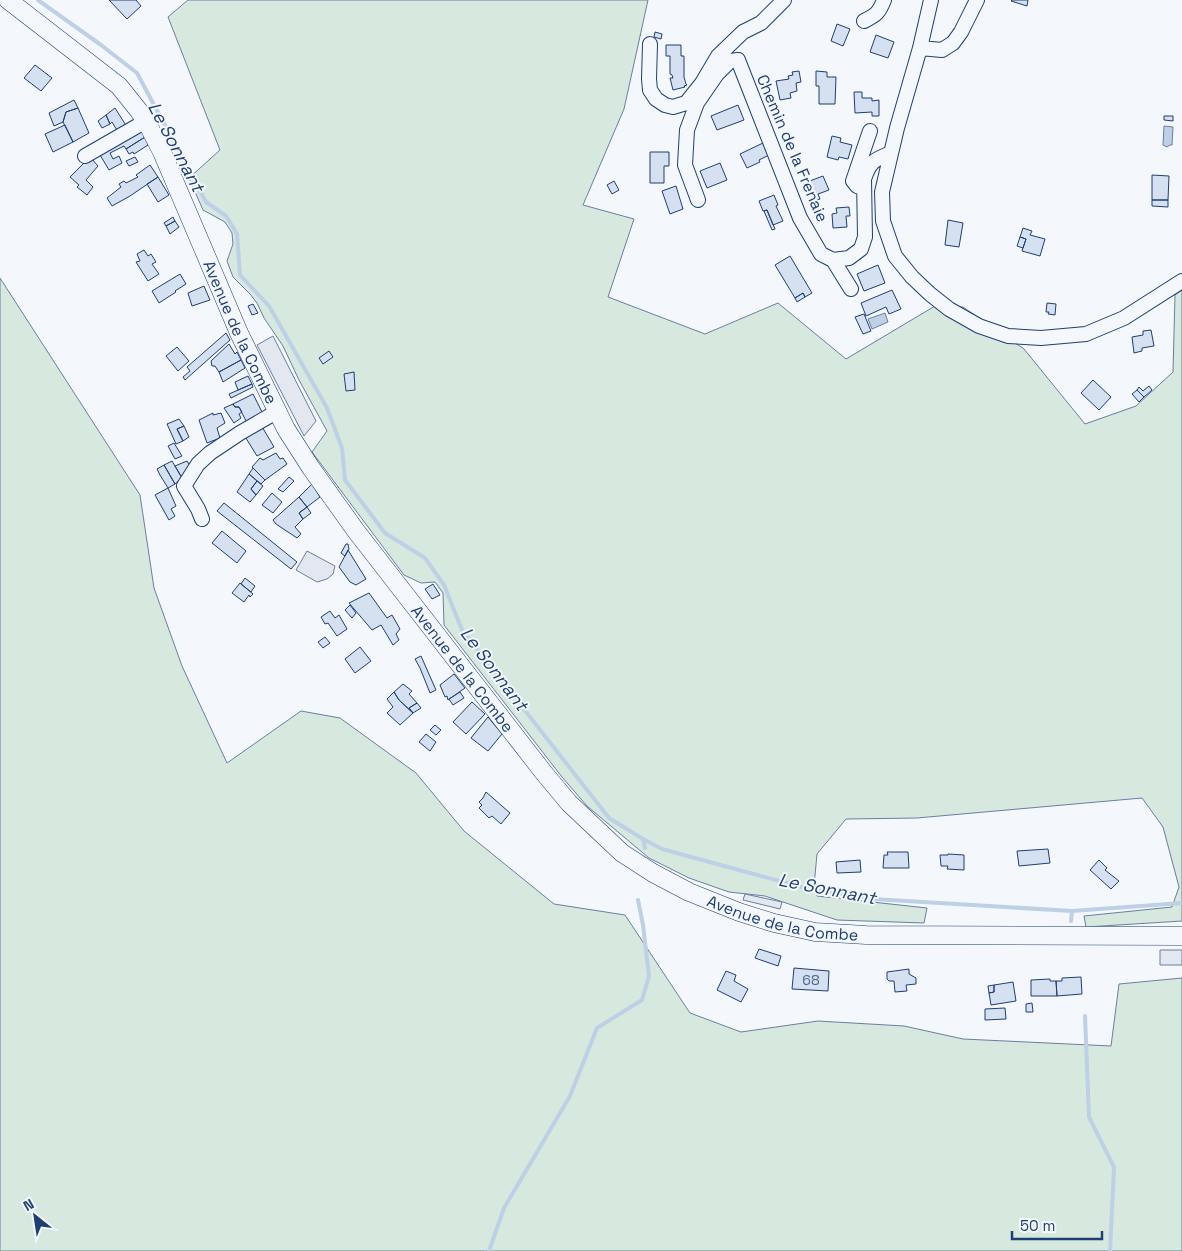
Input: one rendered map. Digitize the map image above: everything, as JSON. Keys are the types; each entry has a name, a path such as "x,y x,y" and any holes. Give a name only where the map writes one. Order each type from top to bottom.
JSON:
{"main road":[{"name":"Avenue de la Combe","path":"8,0 119,86 139,111 162,152 240,333 286,429 356,531 544,773 569,803 622,853 688,892 739,912 774,923 815,932 866,935 1182,936"}],"street":[{"path":"650,44 648,79 650,90 656,99 665,105 672,107 686,103 702,83 718,56 743,32 761,23 784,0"},
{"path":"864,21 876,15 884,0"},
{"path":"931,0 920,48 899,119 882,192 883,221 895,256 912,277 949,309 979,326 1008,336 1041,338 1086,334 1124,318 1182,281"},
{"path":"920,48 942,50 953,43 961,32 977,0"},
{"name":"Chemin de la Frenaie","path":"698,200 685,164 687,130 697,103 717,74 730,61 738,60 800,218 821,254 833,260"},
{"path":"85,156 146,121"},
{"path":"863,188 857,186 853,181 870,131"},
{"path":"851,289 833,260 849,258 861,249 865,237 864,179 873,161 891,153"},
{"path":"202,520 198,509 184,486 198,464 210,453 240,433 278,411"}],"shaded area":[{"path":"188,0 648,0 624,109 583,205 634,219 608,297 705,334 778,303 846,359 935,306 963,307 1024,349 1085,424 1136,406 1173,372 1175,295 1182,290 1182,921 1086,927 1084,916 1172,907 1179,887 1163,827 1142,798 917,818 846,819 817,854 814,886 817,896 927,908 924,923 837,920 765,896 729,892 689,878 649,858 587,806 562,777 444,625 443,593 435,582 421,583 404,575 312,452 327,431 283,346 264,318 257,303 233,277 227,261 233,244 232,233 225,222 203,210 189,178 220,150 168,17"},
{"path":"0,278 140,495 154,588 182,666 227,763 301,711 340,718 416,773 464,831 554,904 625,915 690,1013 741,1032 818,1021 904,1026 963,1039 1111,1046 1119,984 1182,978 1182,1251 0,1251"},
{"path":"273,336 316,421 304,436 257,345"},
{"path":"307,551 335,566 333,574 327,579 317,582 296,570"},
{"path":"745,894 782,902 780,909 743,900"},
{"path":"1160,950 1182,950 1182,965 1160,965"}],"water":[{"path":"1164,126 1173,127 1172,145 1167,147 1163,145"},
{"path":"885,313 888,322 872,329 868,319"}],"building":[{"path":"109,0 136,0 141,6 127,19"},
{"path":"1028,0 1027,6 1011,1"},
{"path":"837,24 850,29 843,46 831,41"},
{"path":"655,32 662,34 661,39 654,37"},
{"path":"876,35 894,42 888,58 870,52"},
{"path":"666,45 681,45 681,56 684,56 684,77 687,85 685,87 673,90 670,78 673,78 670,74 670,56 666,56"},
{"path":"35,65 52,78 41,91 24,78"},
{"path":"799,71 801,82 796,83 797,91 790,93 791,98 780,100 776,81 789,79 788,76 793,75 792,72"},
{"path":"816,71 827,72 827,77 836,77 835,104 819,104 819,86 816,86"},
{"path":"854,92 862,92 862,98 872,98 872,101 879,100 879,116 872,116 872,112 855,113"},
{"path":"74,100 78,108 66,112 63,122 54,126 49,113"},
{"path":"738,105 744,120 717,130 711,116"},
{"path":"78,108 89,133 73,142 63,122 66,112"},
{"path":"115,108 127,127 118,132 112,122 110,124 106,115"},
{"path":"106,115 110,124 102,128 98,121"},
{"path":"1164,116 1173,116 1173,121 1164,120"},
{"path":"65,125 73,142 53,152 45,134"},
{"path":"140,128 145,137 126,149 124,146 110,153 113,159 119,156 122,163 109,170 100,155"},
{"path":"832,136 841,138 840,142 852,145 848,159 839,157 838,160 827,157"},
{"path":"145,137 148,145 134,154 133,152 129,154 126,149"},
{"path":"763,143 769,155 747,168 740,154"},
{"path":"650,152 669,152 669,166 664,166 664,183 650,183"},
{"path":"90,157 98,166 86,180 93,187 87,195 77,187 79,185 70,177"},
{"path":"135,157 138,162 129,166 126,161"},
{"path":"720,163 727,180 707,188 700,171"},
{"path":"150,165 158,177 112,206 107,198 121,187 119,184 138,177 136,175"},
{"path":"1152,175 1169,176 1168,200 1152,200"},
{"path":"823,176 829,190 818,194 820,199 815,201 807,182"},
{"path":"158,177 169,195 158,202 147,184"},
{"path":"614,181 619,190 612,194 607,185"},
{"path":"676,186 683,209 670,214 662,191"},
{"path":"774,195 778,205 776,206 783,221 773,225 767,210 763,211 759,201"},
{"path":"1152,200 1168,200 1168,207 1152,206"},
{"path":"849,207 850,216 846,216 847,227 833,228 832,214 837,213 836,208"},
{"path":"767,210 775,229 772,230 764,211"},
{"path":"173,217 175,221 166,226 164,223"},
{"path":"948,220 963,223 959,247 945,245"},
{"path":"175,221 179,227 170,234 166,226"},
{"path":"1023,228 1032,231 1030,235 1045,239 1040,256 1022,251 1026,239 1020,237"},
{"path":"1020,237 1026,239 1023,248 1017,246"},
{"path":"144,250 148,256 151,254 156,262 152,264 159,274 148,281 136,262 140,261 137,254"},
{"path":"790,256 812,293 805,297 803,293 795,298 775,265"},
{"path":"878,265 885,283 864,291 857,274"},
{"path":"180,274 186,284 159,303 152,291"},
{"path":"204,286 210,300 192,306 188,293"},
{"path":"892,290 901,309 889,314 886,307 866,316 861,303"},
{"path":"803,293 805,297 797,302 795,298"},
{"path":"1047,303 1056,304 1055,315 1046,312"},
{"path":"253,304 258,313 252,315 248,306"},
{"path":"864,314 871,331 863,334 855,317"},
{"path":"1151,330 1154,346 1142,348 1142,351 1134,353 1132,337 1143,335 1143,331"},
{"path":"226,333 230,340 185,380 183,377 190,371 187,367"},
{"path":"229,344 235,354 237,352 241,360 219,372 215,366 212,366 211,361"},
{"path":"177,347 189,361 178,371 166,356"},
{"path":"329,351 333,357 323,364 319,358"},
{"path":"241,360 245,368 223,382 219,372"},
{"path":"354,372 355,390 346,391 344,374"},
{"path":"248,376 252,384 238,390 235,382"},
{"path":"1093,380 1111,397 1099,410 1081,393"},
{"path":"252,384 253,387 231,398 229,394"},
{"path":"1149,386 1152,390 1144,397 1137,390 1139,387 1143,391"},
{"path":"1137,390 1144,397 1139,402 1132,394"},
{"path":"253,394 264,416 248,425 239,407 235,407 233,404"},
{"path":"233,404 235,407 239,407 242,412 239,414 241,418 234,423 224,408"},
{"path":"213,413 213,415 221,413 225,423 217,428 220,438 207,443 199,420"},
{"path":"179,419 184,426 177,429 183,441 176,444 167,424"},
{"path":"261,425 274,447 257,456 244,435"},
{"path":"184,426 189,437 183,441 177,429"},
{"path":"174,443 182,456 175,459 168,446"},
{"path":"276,453 287,464 265,480 252,467 260,458 263,460"},
{"path":"172,461 182,478 175,484 164,465"},
{"path":"187,461 192,469 182,478 175,466"},
{"path":"164,465 175,484 168,488 157,469"},
{"path":"253,468 265,480 261,484 249,474"},
{"path":"249,474 257,481 251,489 256,495 250,502 237,492"},
{"path":"289,477 294,481 283,492 278,489"},
{"path":"257,481 263,486 256,495 251,489"},
{"path":"312,484 320,497 307,507 299,497"},
{"path":"168,488 176,506 171,509 175,516 169,520 155,495"},
{"path":"272,493 282,502 273,513 262,505"},
{"path":"299,497 307,507 299,513 303,519 295,527 301,534 297,538 273,520"},
{"path":"224,503 297,562 291,569 217,511"},
{"path":"307,507 311,513 303,519 299,513"},
{"path":"222,531 246,551 237,563 212,543"},
{"path":"346,544 348,544 349,549 345,556 341,553"},
{"path":"348,550 366,579 356,585 350,582 339,567"},
{"path":"245,578 255,586 251,592 241,584"},
{"path":"240,583 253,594 250,597 249,595 244,602 232,593"},
{"path":"433,584 440,595 432,599 425,589"},
{"path":"369,593 387,618 392,615 400,629 396,634 399,640 393,645 381,625 372,630 349,603"},
{"path":"350,605 356,613 352,618 345,610"},
{"path":"330,611 335,618 339,615 347,629 337,636 321,617"},
{"path":"325,637 330,643 323,648 318,642"},
{"path":"360,647 371,661 355,673 345,659"},
{"path":"421,656 436,690 430,693 415,659"},
{"path":"454,674 465,688 448,700 440,685"},
{"path":"403,684 412,691 409,694 417,703 409,708 413,713 399,700 394,692"},
{"path":"394,692 399,700 413,713 400,725 387,713 393,707 387,699"},
{"path":"460,692 464,698 453,705 449,699"},
{"path":"472,702 485,714 466,734 453,722"},
{"path":"417,703 421,708 413,713 409,708"},
{"path":"488,717 502,734 488,751 471,738"},
{"path":"435,725 441,730 436,735 430,730"},
{"path":"426,734 436,742 430,751 419,742"},
{"path":"486,792 510,813 501,824 492,816 489,818 479,808 482,805 479,802"},
{"path":"1048,849 1050,863 1019,866 1017,851"},
{"path":"887,852 908,852 909,868 883,868 884,855 888,855"},
{"path":"940,855 964,855 964,870 947,869 948,866 941,866"},
{"path":"860,860 861,872 837,873 836,862"},
{"path":"1099,860 1107,868 1105,870 1119,881 1111,889 1090,870"},
{"path":"759,949 781,956 778,966 755,958"},
{"path":"794,968 829,971 828,991 792,989"},
{"path":"909,969 909,974 916,978 916,984 906,985 907,991 895,992 894,981 887,979 887,972"},
{"path":"726,971 736,975 734,981 748,989 741,1002 717,990"},
{"path":"1081,977 1082,994 1057,996 1056,981 1062,981 1062,978"},
{"path":"1050,979 1050,981 1056,981 1057,996 1031,996 1031,980"},
{"path":"1013,982 1016,1001 991,1005 989,993 994,992 994,985"},
{"path":"994,985 994,992 989,993 988,986"},
{"path":"1032,1003 1033,1012 1026,1012 1026,1004"},
{"path":"1005,1008 1006,1019 985,1020 985,1009"}],"waterway":[{"name":"Le Sonnant","path":"38,0 137,73 206,202 226,216 237,234 240,275 269,306 327,408 342,448 345,480 385,533 425,558 444,585 462,630 609,818 662,849 805,888 873,899 1072,911 1182,903"},
{"name":"Le Sonnant","path":"643,839 645,848"},
{"path":"489,1251 504,1208 570,1096 597,1028 642,1000 649,976 638,900"},
{"path":"1071,921 1072,911"},
{"path":"1085,1016 1089,1117 1114,1167 1110,1251"}]}
